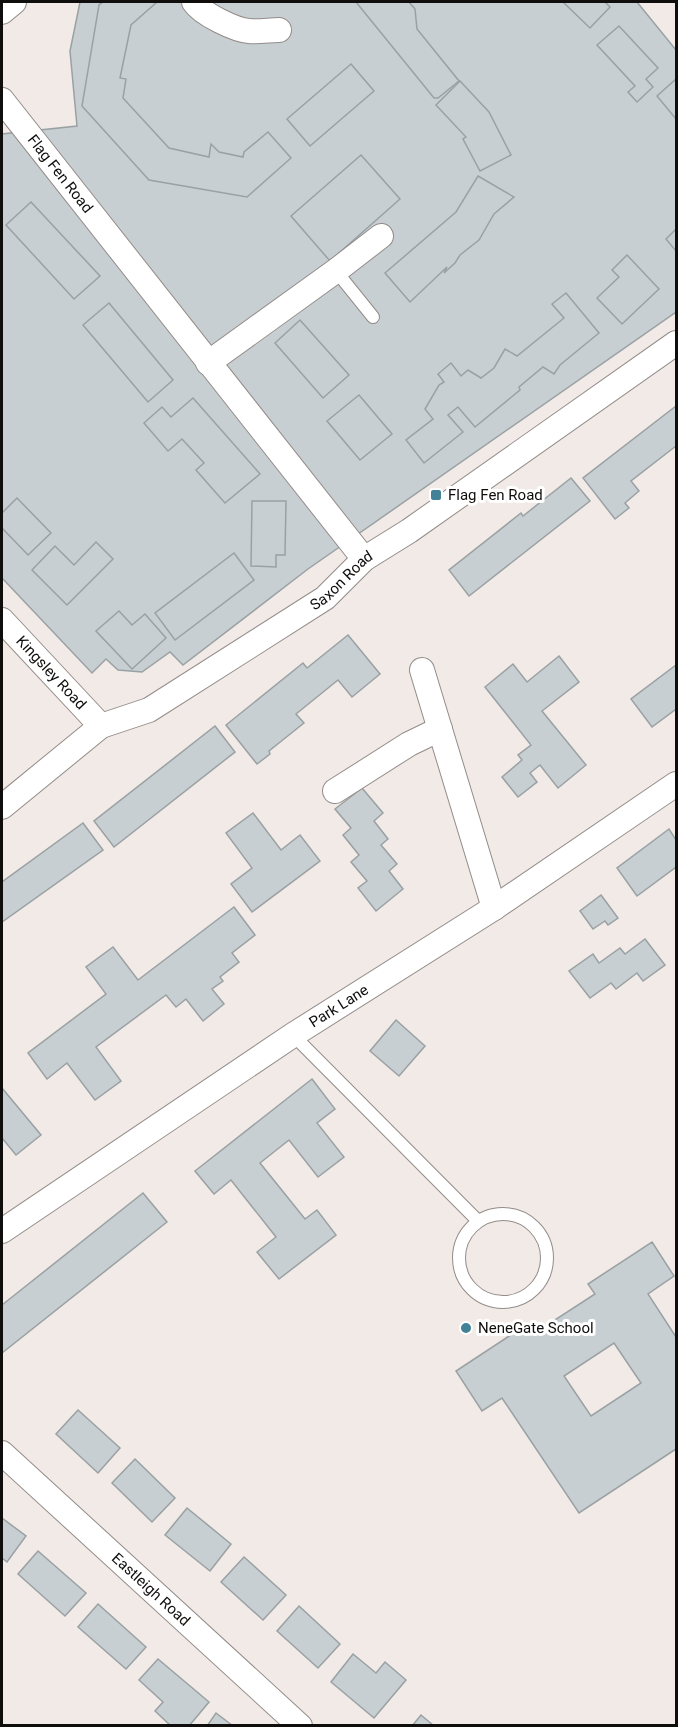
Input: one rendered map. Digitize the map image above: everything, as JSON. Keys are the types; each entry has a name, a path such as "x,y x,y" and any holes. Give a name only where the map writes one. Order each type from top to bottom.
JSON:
{"street":[{"path":"2,12 14,2"},
{"path":"194,2 198,8 213,17 247,31 279,30"},
{"name":"Flag Fen Road","path":"2,100 364,560"},
{"path":"208,363 381,236"},
{"name":"Saxon Road","path":"2,807 101,726 149,710 325,598 364,560 409,531 676,343"},
{"name":"Kingsley Road","path":"2,620 101,726"},
{"path":"422,670 494,908"},
{"path":"335,791 409,744 440,729"},
{"name":"Park Lane","path":"2,1231 293,1035 494,908 676,784"},
{"name":"Eastleigh Road","path":"2,1454 300,1725"}],"lane":[{"path":"336,271 373,317"},
{"path":"293,1035 478,1221"},
{"path":"506,1214 521,1218 533,1226 542,1238 547,1252 547,1267 541,1281 532,1292 519,1300 504,1303 490,1301 477,1295 467,1285 460,1272 458,1258 460,1244 467,1231 478,1221 491,1215 506,1214"}],"building":[{"path":"80,2 637,2 676,50 676,312 308,569 183,665 170,652 142,672 118,670 106,659 92,673 2,578 2,134 77,126 70,51"},
{"path":"103,2 157,2 131,25 120,78 126,79 123,98 169,148 209,157 211,144 219,152 243,157 244,152 268,132 291,158 247,197 149,180 82,106 99,5"},
{"path":"356,2 409,2 415,9 417,29 459,81 438,98 434,98"},
{"path":"563,2 605,2 610,7 590,28"},
{"path":"619,26 658,68 646,79 653,87 637,102 628,92 635,86 597,45"},
{"path":"351,64 374,91 310,146 287,119"},
{"path":"676,79 676,119 657,96"},
{"path":"460,81 489,112 511,155 480,171 463,139 466,137 436,105"},
{"path":"361,155 400,199 330,261 291,216"},
{"path":"478,176 514,197 494,214 479,240 410,302 385,273 456,212"},
{"path":"31,202 100,276 74,299 6,225"},
{"path":"676,229 676,251 666,239"},
{"path":"627,255 659,289 622,324 597,298 619,277 612,270"},
{"path":"566,293 599,333 560,365 554,374 543,367 519,387 520,390 475,427 458,407 448,415 463,432 424,463 406,440 433,419 425,409 439,385 444,382 438,374 451,363 461,376 468,370 481,378 494,368 505,349 517,356 564,318 552,304"},
{"path":"109,303 173,380 148,402 83,325"},
{"path":"300,320 349,375 323,398 275,343"},
{"path":"359,395 392,434 360,460 327,421"},
{"path":"193,398 260,474 225,503 196,470 204,463 182,439 168,451 144,423 162,407 171,417"},
{"path":"676,406 676,446 631,481 639,491 625,503 629,508 615,519 583,478"},
{"path":"571,478 590,501 469,596 449,570 521,513 523,516"},
{"path":"17,498 51,533 28,555 2,528 2,513"},
{"path":"252,501 286,501 285,555 276,555 276,567 251,566"},
{"path":"96,542 113,559 67,605 32,570 55,546 74,565"},
{"path":"234,553 254,580 175,640 155,613"},
{"path":"119,611 132,625 145,614 166,638 132,669 96,631"},
{"path":"348,635 380,674 352,697 338,680 296,714 304,723 269,751 270,754 257,764 226,725 303,663 307,668"},
{"path":"559,656 579,682 542,711 586,765 558,788 540,765 530,773 537,782 518,797 502,777 522,760 518,755 531,745 485,687 513,664 527,682"},
{"path":"676,665 676,709 652,727 631,699"},
{"path":"215,726 235,752 114,847 94,821"},
{"path":"362,788 383,813 374,821 388,839 381,845 397,864 389,871 403,889 376,911 358,888 367,881 351,862 359,855 343,835 351,828 335,809"},
{"path":"253,813 281,850 300,835 320,861 252,912 231,884 252,868 226,833"},
{"path":"83,823 103,850 2,922 2,882"},
{"path":"669,829 676,840 676,867 637,896 617,868"},
{"path":"601,895 618,918 608,925 605,921 593,929 580,911"},
{"path":"234,907 255,935 232,953 239,962 220,977 223,981 212,989 224,1004 203,1021 186,999 176,1007 166,995 96,1047 121,1081 95,1100 67,1063 47,1079 28,1053 106,994 86,967 113,947 138,980"},
{"path":"645,939 665,965 643,981 637,973 616,989 611,983 590,998 569,971 593,954 599,963 620,948 625,954"},
{"path":"396,1020 425,1046 399,1076 370,1051"},
{"path":"312,1079 335,1109 317,1123 344,1157 318,1177 289,1140 260,1163 305,1219 317,1210 336,1235 279,1279 257,1252 276,1237 231,1180 214,1194 195,1171"},
{"path":"2,1088 41,1135 16,1155 2,1138"},
{"path":"143,1193 167,1222 2,1353 2,1305"},
{"path":"652,1242 674,1276 648,1294 676,1337 676,1449 579,1513 502,1398 482,1411 456,1371 529,1323 535,1333 595,1294 588,1284","holes":["614,1343 641,1383 591,1416 564,1376"]},
{"path":"78,1410 120,1448 98,1473 56,1434"},
{"path":"135,1459 175,1498 152,1522 112,1483"},
{"path":"187,1508 231,1544 210,1571 165,1535"},
{"path":"2,1518 26,1536 7,1562 2,1558"},
{"path":"38,1551 86,1593 65,1616 18,1574"},
{"path":"244,1557 286,1595 263,1620 221,1582"},
{"path":"98,1604 146,1647 126,1669 78,1627"},
{"path":"299,1606 340,1644 318,1668 277,1631"},
{"path":"353,1654 376,1673 385,1662 406,1680 374,1718 331,1682"},
{"path":"158,1659 209,1702 189,1726 171,1726 155,1711 163,1702 139,1680"},
{"path":"216,1713 233,1726 207,1726"},
{"path":"421,1715 434,1726 412,1726"}],"place":[{"name":"Flag Fen Road","path":"436,495"},
{"name":"NeneGate School","path":"466,1328"}]}
